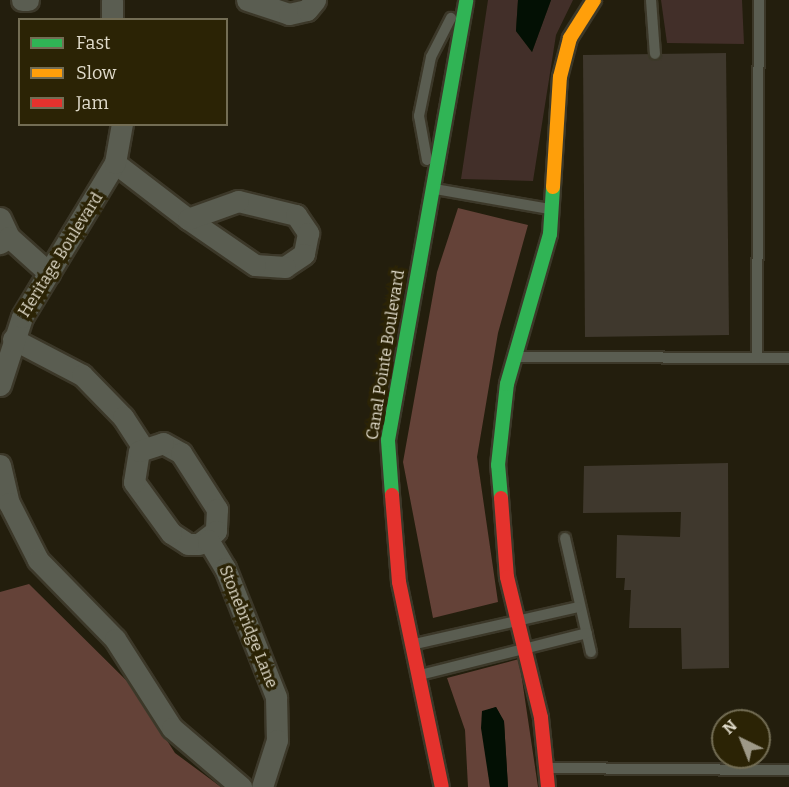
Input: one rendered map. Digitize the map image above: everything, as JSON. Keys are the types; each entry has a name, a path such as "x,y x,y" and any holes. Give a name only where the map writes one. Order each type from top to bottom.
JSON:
{"street":[{"path":"22,0 28,0"},
{"path":"112,0 112,18"},
{"path":"248,0 289,14 307,10 315,0"},
{"name":"Canal Pointe Boulevard","path":"442,787 392,538 388,440 466,0"},
{"path":"548,787 548,768 524,650 515,621 498,475 514,357 553,210 560,77 570,38 594,0"},
{"name":"Heritage Boulevard","path":"0,385 13,339 115,163 123,126"},
{"path":"115,163 188,219 238,257 274,268 296,262 309,241 296,215 238,201 188,219"},
{"path":"3,233 50,273"},
{"path":"13,339 82,375 123,417 143,448"},
{"path":"164,443 182,453 217,509 216,531 208,540 178,541 134,482 134,460 143,448 164,443"},
{"path":"0,465 5,503 38,560 115,639 172,728 241,787"},
{"name":"Stonebridge Lane","path":"208,540 225,568 276,697 277,740 262,787"}],"lane":[{"path":"461,0 431,57 419,116 433,188 553,210"},
{"path":"651,0 655,54"},
{"path":"758,358 759,0"},
{"path":"514,357 789,358"},
{"path":"565,538 578,607 591,652"},
{"path":"413,644 578,607"},
{"path":"420,675 586,633"},
{"path":"548,768 789,770"}],"shaded area":[{"path":"488,0 518,0 516,31 532,52 551,0 573,0 556,35 533,181 461,179"},
{"path":"518,0 551,0 532,52 516,31"},
{"path":"661,0 742,0 744,44 667,43"},
{"path":"458,208 528,225 498,333 477,457 498,602 433,618 403,462 437,272"},
{"path":"29,584 132,686 175,753 221,787 0,787 0,592"},
{"path":"519,659 538,787 508,787 504,722 496,707 482,712 490,787 468,787 465,730 447,678"},
{"path":"496,707 504,721 508,787 490,787 481,728 482,711"}],"building":[{"path":"726,53 729,335 585,337 583,55"},
{"path":"728,463 729,668 682,669 681,628 629,628 631,590 624,590 625,578 616,578 617,535 680,537 681,512 583,513 584,466"}],"traffic: fast":[{"path":"392,495 388,440 466,0"},
{"path":"501,498 498,465 507,384 550,234 553,187"}],"traffic: slow":[{"path":"553,187 560,77 570,38 594,0"}],"traffic: jam":[{"path":"392,495 399,582 442,787"},
{"path":"501,498 507,577 541,718 548,787"}]}
